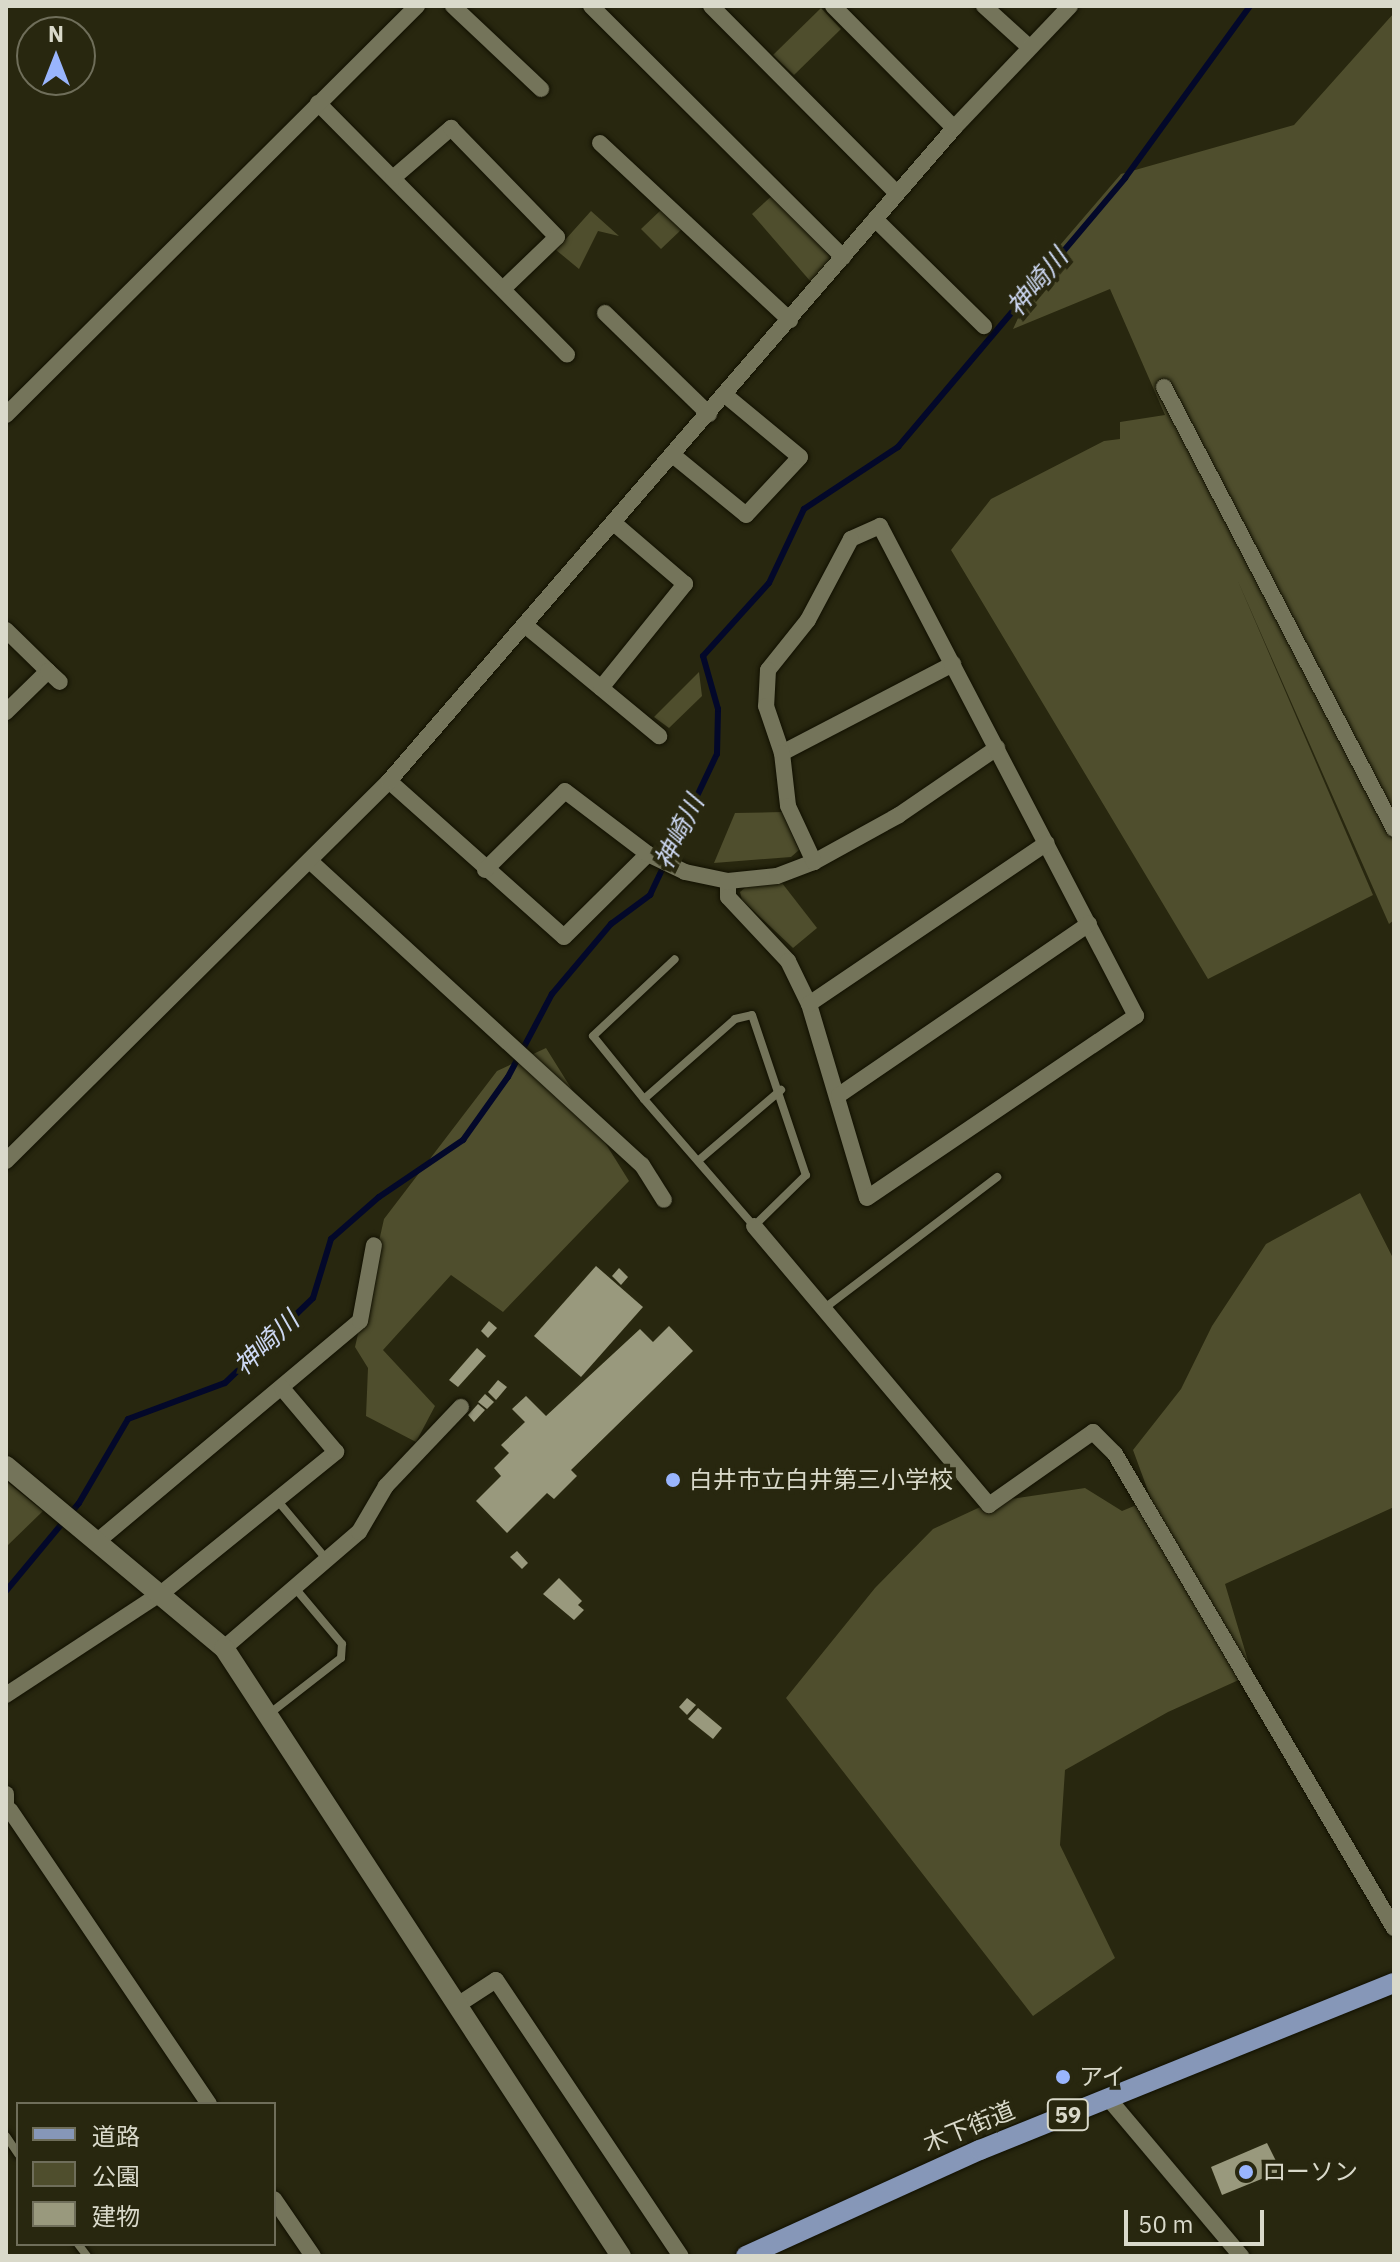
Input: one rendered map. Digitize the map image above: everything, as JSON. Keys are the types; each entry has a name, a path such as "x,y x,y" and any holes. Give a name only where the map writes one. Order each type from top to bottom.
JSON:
{"main road":[{"name":"木下街道","path":"746,2256 928,2172 1394,1983"}],"street":[{"path":"6,415 417,6"},
{"path":"453,6 541,89"},
{"path":"591,6 843,257"},
{"path":"711,6 897,193"},
{"path":"833,6 954,128"},
{"path":"984,6 1027,45"},
{"path":"6,1161 311,862 389,781 674,456 954,128 1027,45 1070,6"},
{"path":"318,103 567,355"},
{"path":"393,178 451,128 557,237 504,288"},
{"path":"600,143 790,320"},
{"path":"875,219 984,326"},
{"path":"605,313 709,414"},
{"path":"1164,387 1394,829"},
{"path":"674,456 746,515 800,457 725,395"},
{"path":"601,688 685,584 615,524"},
{"path":"728,881 728,897 788,961 809,1004 839,1095 867,1198 1136,1016 880,526 851,539 808,620 768,670 766,706 782,753 788,806 814,862"},
{"path":"526,626 659,736"},
{"path":"6,630 54,677 6,712"},
{"path":"782,753 953,664"},
{"path":"485,870 565,791 648,854 685,872 728,881 777,876 814,862 899,815 997,748"},
{"path":"389,781 485,870 564,937 648,854"},
{"path":"809,1004 1047,843"},
{"path":"311,862 642,1165 664,1200"},
{"path":"839,1095 1089,924"},
{"path":"754,1226 826,1307 989,1505 1093,1432 1115,1454 1394,1928"},
{"path":"100,1539 360,1321 374,1245"},
{"path":"6,1695 163,1592 336,1452 282,1388"},
{"path":"224,1648 359,1532 386,1486 461,1407"},
{"path":"6,1466 100,1539 224,1648 621,2256"},
{"path":"7,1805 208,2102"},
{"path":"459,2004 496,1980 681,2256"},
{"path":"1108,2098 1241,2256"},
{"path":"276,2202 313,2256"}],"lane":[{"path":"644,1099 735,1019 752,1015 781,1090 806,1175 754,1226 644,1099 593,1036 675,959"},
{"path":"699,1160 781,1090"},
{"path":"826,1307 997,1177"},
{"path":"277,1499 327,1560"},
{"path":"269,1714 341,1658 342,1644 295,1588"}],"green space":[{"path":"821,8 841,29 794,75 773,55"},
{"path":"1394,13 1394,920 1389,924 1237,579 1373,895 1208,979 951,550 991,499 1104,441 1120,439 1120,422 1165,415 1110,289 1013,329 1043,265 1121,174 1294,125"},
{"path":"775,193 831,258 811,282 752,214"},
{"path":"662,209 682,229 661,249 641,229"},
{"path":"591,211 619,236 598,231 579,269 556,250"},
{"path":"699,672 702,696 669,728 654,717"},
{"path":"782,812 799,850 791,857 714,863 735,813"},
{"path":"782,883 817,928 793,948 742,900 740,892 747,886"},
{"path":"546,1048 629,1181 503,1312 451,1275 383,1350 435,1406 416,1442 366,1416 368,1368 355,1347 384,1219 497,1071"},
{"path":"1360,1193 1394,1260 1394,1507 1225,1584 1252,1674 1168,1712 1065,1770 1060,1845 1115,1958 1033,2016 786,1698 875,1588 933,1529 991,1502 1085,1488 1122,1511 1151,1499 1133,1450 1181,1389 1212,1326 1266,1244"},
{"path":"6,1481 43,1511 6,1547"}],"building":[{"path":"596,1266 643,1307 581,1377 534,1336"},
{"path":"619,1268 628,1277 621,1285 612,1276"},
{"path":"489,1321 497,1328 488,1338 481,1331"},
{"path":"669,1326 693,1351 571,1470 577,1476 554,1499 547,1493 507,1533 476,1501 501,1476 494,1468 509,1453 501,1445 525,1422 512,1409 526,1396 546,1416 640,1329 653,1342"},
{"path":"477,1348 486,1356 458,1387 449,1380"},
{"path":"498,1380 507,1387 496,1400 488,1392"},
{"path":"485,1394 494,1402 487,1409 478,1402"},
{"path":"478,1404 485,1410 474,1422 468,1415"},
{"path":"517,1551 528,1563 522,1569 510,1557"},
{"path":"559,1578 582,1601 578,1605 584,1610 574,1620 543,1594"},
{"path":"687,1698 696,1705 687,1715 679,1707"},
{"path":"698,1708 722,1728 713,1739 688,1719"},
{"path":"1267,2143 1281,2171 1222,2195 1211,2167"}],"waterway":[{"name":"神崎川","path":"6,1591 79,1503 128,1419 225,1383 313,1298 331,1239 379,1197 463,1140 508,1077 552,994 611,924 650,895 717,754 718,709 703,656 769,583 804,509 898,447 1125,178 1250,6"}],"place":[{"name":"白井市立白井第三小学校","path":"673,1480"},
{"name":"アイ","path":"1063,2077"},
{"name":"ローソン","path":"1246,2172"}]}
